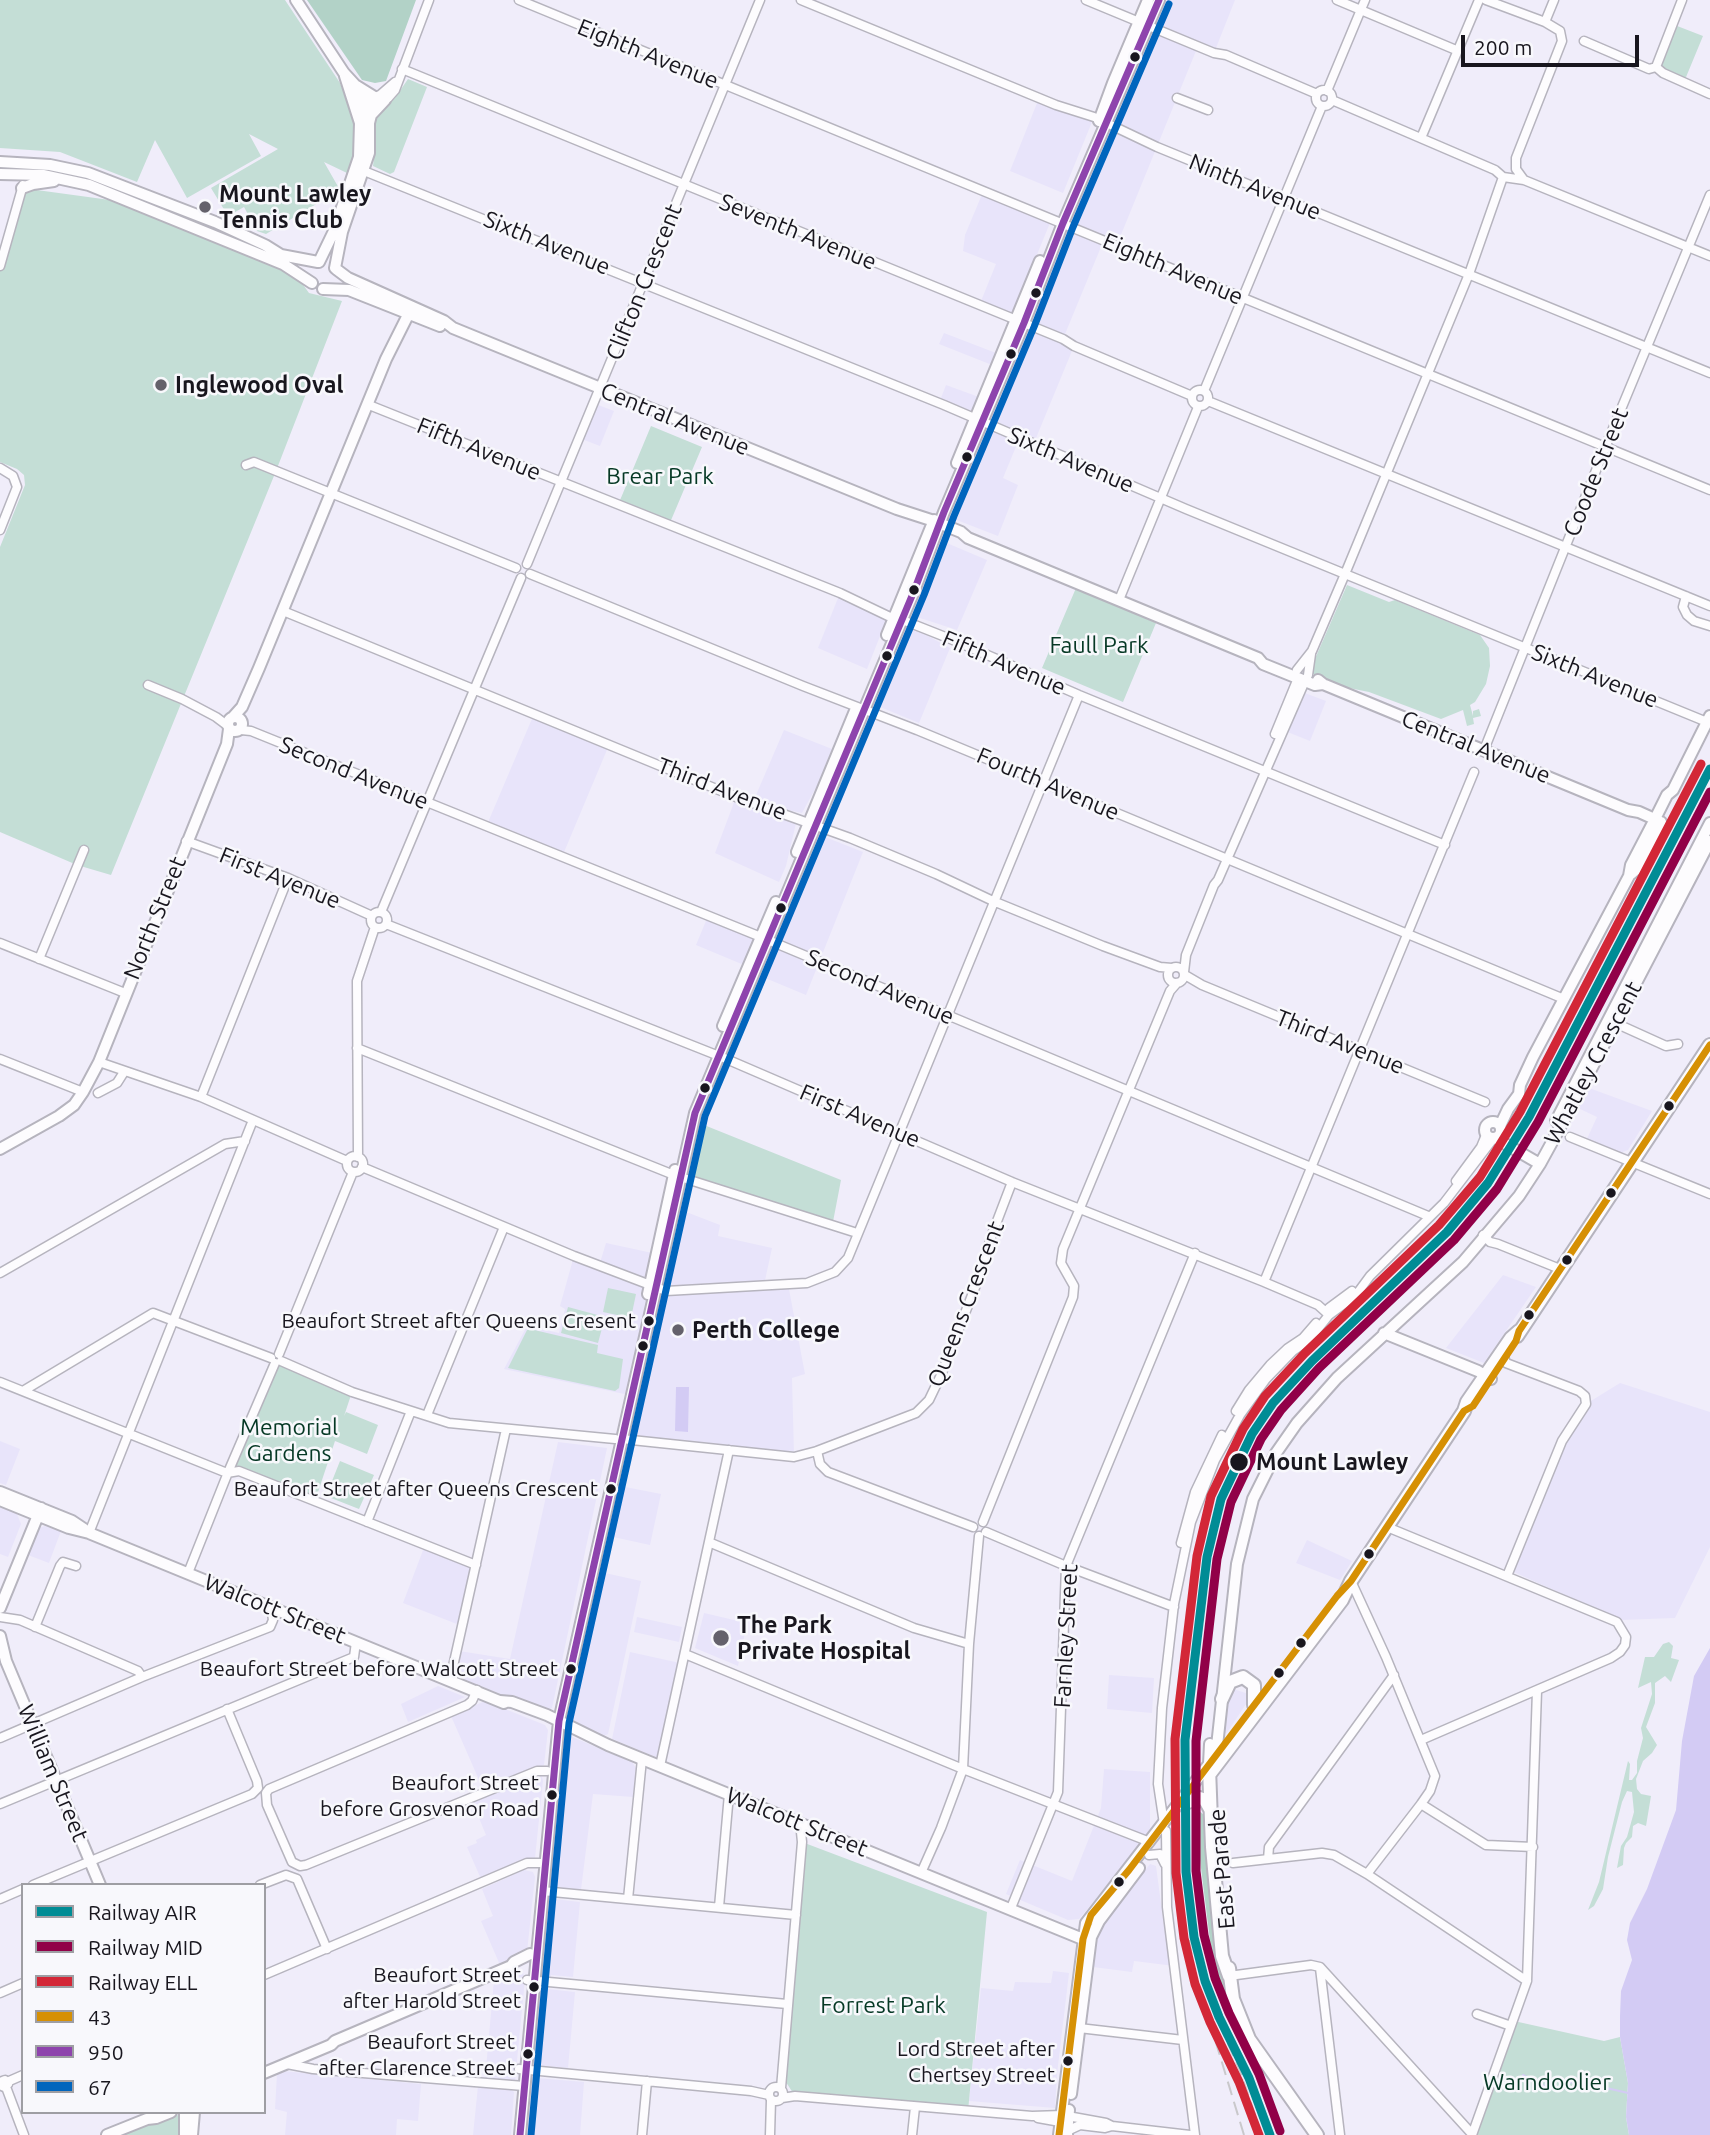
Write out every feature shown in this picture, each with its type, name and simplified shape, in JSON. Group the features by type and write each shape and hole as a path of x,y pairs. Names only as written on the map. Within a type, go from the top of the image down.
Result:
{"highway":[{"path":"1212,1765 1254,1705 1351,1581 1464,1411 1467,1402 1503,1355 1510,1338 1519,1331 1631,1162 1708,1053"},
{"path":"1212,1765 1342,1600 1351,1581"},
{"path":"1222,1699 1230,1682 1243,1677 1254,1685 1254,1705"},
{"name":"East Parade","path":"1212,1765 1211,1810 1222,1956 1236,2010 1249,2039 1317,2135"},
{"name":"East Parade","path":"1212,1765 1230,1956 1229,1976"},
{"path":"1183,1804 1200,1798 1205,1800 1211,1810"},
{"name":"East Parade","path":"1296,2107 1310,2135"}],"main road":[{"path":"296,0 344,73 369,123"},
{"path":"513,2135 521,2086 542,1891 547,1771 555,1723 618,1439 656,1291 688,1113 765,939 861,707 1143,23 1148,0"},
{"path":"1143,23 1159,0"},
{"path":"312,283 310,272 334,231 369,153 369,123 380,99 355,85 344,73"},
{"path":"23,168 89,185 181,222 292,268 323,289 335,282 342,232 360,169 360,107 355,85"},
{"path":"1,170 64,167 88,173 265,245 281,255 329,262 335,269"},
{"path":"1,170 19,192 33,184 64,179"},
{"path":"177,208 181,222"},
{"name":"Central Avenue","path":"335,269 407,309"},
{"name":"Central Avenue","path":"323,289 349,290 444,320 453,328 599,388 935,525 961,532 968,538 1258,658 1263,664 1302,676 1315,685 1323,684 1628,810 1639,812 1657,823"},
{"name":"North Street","path":"0,1149 75,1105 99,1062 186,841 237,725 242,707 407,309"},
{"path":"1535,1158 1498,1134 1508,1109 1519,1094 1520,1085 1629,876 1631,865 1657,823 1667,794 1673,790 1709,719"},
{"name":"Whatley Crescent","path":"1212,1765 1243,1532 1253,1499 1276,1453 1315,1402 1384,1333 1463,1262 1517,1189 1611,1022 1707,842 1710,823"},
{"path":"1384,1333 1488,1377"},
{"name":"Walcott Street","path":"0,1492 36,1511"},
{"name":"Walcott Street","path":"0,1500 72,1521 89,1533 500,1700 512,1702 576,1735 584,1734 921,1873 1011,1908 1026,1909 1087,1937"},
{"path":"0,1589 36,1511"},
{"path":"0,1608 36,1511"},
{"name":"Whatley Crescent","path":"1212,1765 1230,1591 1234,1586"},
{"name":"William Street","path":"0,1636 3,1658 99,1883"},
{"path":"531,1975 530,1954 555,1723"},
{"path":"1065,2126 1091,1915 1165,1827 1212,1765"},
{"path":"1065,2126 1079,2028 1087,1937 1149,1854 1165,1827"},
{"path":"266,2072 511,1966 530,1954"},
{"path":"511,1966 531,1975"},
{"path":"266,2065 329,2040 335,2041"},
{"path":"520,2135 521,2086"},
{"path":"185,2135 186,2114"},
{"path":"192,2135 194,2114"},
{"path":"107,2135 150,2115"}],"street":[{"path":"360,107 395,90 429,0"},
{"name":"Eighth Avenue","path":"519,0 1710,490"},
{"name":"Clifton Crescent","path":"527,564 760,0"},
{"name":"Ninth Avenue","path":"801,0 1710,373"},
{"path":"1086,0 1317,94"},
{"path":"1337,0 1456,50"},
{"path":"1327,91 1365,0"},
{"path":"1421,138 1478,2 1466,0"},
{"path":"1486,0 1560,30 1562,41 1516,158 1516,169 1524,180 1710,256"},
{"path":"1545,22 1554,0"},
{"path":"1656,67 1682,0"},
{"path":"1584,41 1650,69 1656,67"},
{"path":"1656,67 1663,73 1710,94"},
{"name":"Seventh Avenue","path":"401,73 1020,322 1192,396"},
{"path":"1322,90 1331,94 1332,100 1328,106 1322,106 1317,101 1317,94 1322,90"},
{"path":"1177,98 1208,110"},
{"path":"1332,100 1494,170 1503,180 1539,188"},
{"path":"1204,391 1322,106"},
{"path":"0,266 23,168"},
{"name":"Sixth Avenue","path":"360,169 643,282 1525,648 1709,719"},
{"path":"1503,180 1524,180"},
{"path":"983,1522 1073,1297 1074,1286 1061,1263 1061,1256 1130,1093 1214,880 1428,374 1469,274 1503,180"},
{"name":"Coode Street","path":"1484,750 1710,194"},
{"path":"1198,407 1192,396 1197,391 1204,391"},
{"path":"1198,407 1208,401 1204,391"},
{"path":"1208,401 1710,606"},
{"name":"Fifth Avenue","path":"369,405 840,593 1079,695 1444,845"},
{"path":"1119,600 1198,407"},
{"path":"246,465 254,462 516,568"},
{"path":"0,468 13,476 17,487 0,530"},
{"path":"527,564 531,568 530,574 527,578 521,578 516,568 527,564"},
{"name":"Fourth Avenue","path":"530,574 1226,857 1564,999"},
{"path":"375,927 371,922 372,916 381,912 521,578"},
{"path":"1686,596 1685,612 1698,622 1710,626"},
{"name":"Third Avenue","path":"283,611 736,797 813,823 936,874 993,901 1485,1102"},
{"name":"Second Avenue","path":"148,685 216,717 765,939 1426,1215"},
{"path":"362,1167 656,1291 811,1282 827,1277 843,1265 857,1233 1079,695"},
{"path":"1264,1282 1474,772"},
{"name":"First Avenue","path":"186,841 288,878 372,916"},
{"path":"39,959 83,850"},
{"path":"201,1097 288,878"},
{"path":"375,927 386,924 386,915 381,912"},
{"name":"First Avenue","path":"386,924 715,1055 1012,1182 1264,1282 1318,1305 1327,1313"},
{"path":"358,1157 357,981 375,927"},
{"path":"0,943 125,993"},
{"path":"1611,1022 1666,1046 1678,1044"},
{"path":"358,1048 677,1176 857,1233"},
{"path":"0,1059 83,1092"},
{"path":"99,1062 201,1097 347,1161"},
{"path":"98,1093 117,1083 124,1072"},
{"path":"89,1533 253,1121"},
{"path":"1065,2126 1106,2123 1112,2126 1192,2135 1167,1907 1165,1827 1158,1791 1162,1708 1174,1606 1185,1545 1198,1499 1225,1440 1266,1379 1293,1351 1309,1340 1327,1313 1356,1294 1370,1276 1418,1230 1426,1215 1444,1203 1498,1134"},
{"path":"1570,1137 1710,1194"},
{"path":"0,1273 225,1144 245,1141"},
{"path":"347,1161 352,1156 362,1161 362,1167 353,1172"},
{"path":"347,1161 347,1166 353,1172"},
{"path":"188,1573 353,1172"},
{"name":"Queens Crescent","path":"173,1321 276,1359 352,1392 449,1423 785,1457 817,1451 916,1413 929,1400 981,1272 990,1237 1012,1182"},
{"path":"427,1415 504,1227"},
{"path":"1486,1234 1498,1244 1560,1269"},
{"name":"Farnley Street","path":"1011,1908 1058,1792 1066,1566 1195,1254"},
{"path":"23,1391 153,1314 173,1321"},
{"path":"1503,1355 1510,1365 1579,1391 1585,1396 1586,1404 1562,1441 1507,1576"},
{"path":"0,1383 227,1473 239,1471 476,1565"},
{"path":"367,1522 411,1411"},
{"path":"450,1680 506,1429"},
{"path":"660,1766 711,1543 729,1450"},
{"path":"817,1451 820,1464 828,1472 973,1527"},
{"path":"973,1527 976,1523 983,1522"},
{"path":"921,1873 963,1769 969,1644 983,1534 987,1527 983,1522"},
{"path":"973,1527 974,1533 983,1534 1174,1606"},
{"path":"1387,1527 1617,1622 1626,1637 1620,1652 1537,1691 1421,1740"},
{"path":"711,1543 914,1628 969,1644"},
{"path":"35,1627 60,1566 63,1562 76,1566"},
{"path":"1351,1581 1394,1675 1435,1776 1430,1791 1421,1804 1367,1874"},
{"path":"0,1738 270,1627 273,1620 271,1607"},
{"path":"0,1617 20,1620 138,1671 142,1678"},
{"path":"0,1804 354,1657 356,1642"},
{"path":"685,1654 963,1769 1150,1842"},
{"path":"1268,1859 1269,1847 1394,1675"},
{"path":"38,1883 467,1705 477,1690"},
{"path":"1229,1976 1311,1965 1320,1968 1472,2134 1527,1980 1537,1691"},
{"path":"227,1709 290,1860 295,1865 306,1866 537,1771 547,1771"},
{"path":"628,1899 642,1759"},
{"path":"719,1908 729,1794"},
{"path":"1161,1802 1172,1807 1183,1804"},
{"path":"1421,1804 1486,1845 1533,1846"},
{"path":"769,2135 780,2073 796,1915 802,1842 800,1822"},
{"path":"802,1842 816,1829"},
{"path":"1233,1863 1327,1853 1347,1861 1527,1980"},
{"path":"1149,1854 1160,1854 1166,1870"},
{"path":"266,1974 523,1866 541,1866"},
{"path":"265,1883 282,1876 292,1876 300,1883 327,1949"},
{"path":"0,1899 21,1890"},
{"path":"542,1891 796,1915"},
{"path":"1320,1968 1340,2135"},
{"path":"531,1975 787,2004"},
{"path":"0,1993 21,1984"},
{"path":"1477,2014 1511,2026"},
{"path":"1079,2028 1183,2040"},
{"path":"307,2068 310,2054"},
{"path":"287,2064 307,2068 521,2086"},
{"path":"523,2069 1032,2116 1065,2126 1112,2126"},
{"path":"21,2076 2,2082 24,2135"},
{"path":"642,2135 647,2081"},
{"path":"912,2135 915,2107"}],"shaded area":[{"path":"1162,0 1235,0 1214,53 1198,46 1116,247 1103,242 1063,339 1074,346 1034,443 1020,437 1003,478 1018,485 998,536 954,519 951,512"},
{"path":"1039,98 1094,117 1063,193 1010,171"},
{"path":"983,192 1052,218 1011,318 979,306 996,264 963,251 965,235"},
{"path":"944,333 996,353 992,365 939,344"},
{"path":"946,385 979,397 972,418 939,403"},
{"path":"593,403 614,411 600,446 579,438"},
{"path":"942,541 987,560 957,630 917,617 914,609"},
{"path":"840,593 888,616 867,669 818,648"},
{"path":"904,628 928,636 950,648 919,723 873,704"},
{"path":"1302,692 1326,701 1310,741 1285,731"},
{"path":"534,714 609,745 562,857 486,827"},
{"path":"784,730 832,749 819,782 802,813 757,803 796,823 786,866 779,882 715,853 736,797 753,802"},
{"path":"820,835 863,852 806,995 758,975"},
{"path":"708,916 756,935 744,965 696,945"},
{"path":"1589,1088 1652,1111 1628,1150 1614,1155 1585,1143 1597,1117 1578,1108"},
{"name":"Perth College","path":"681,1210 720,1225 718,1236 772,1248 764,1285 788,1284 805,1374 792,1378 794,1455 625,1439 634,1396 504,1369 527,1326 559,1333 565,1309 560,1306 574,1256 599,1266 606,1243 671,1257"},
{"path":"1503,1275 1536,1287 1484,1363 1446,1348"},
{"path":"1620,1383 1710,1412 1710,1547 1675,1618 1620,1620 1505,1568 1562,1441 1586,1404"},
{"path":"676,1387 689,1387 688,1432 675,1431"},
{"path":"0,1441 20,1449 6,1485 0,1483"},
{"path":"558,1442 607,1448 552,1708 545,1712 463,1679 457,1674 456,1666 459,1651 510,1659"},
{"path":"615,1485 661,1494 650,1545 604,1535"},
{"path":"0,1507 17,1514 21,1524 8,1557 0,1554"},
{"path":"45,1526 61,1531 49,1563 28,1555 39,1528"},
{"path":"1307,1540 1352,1561 1340,1580 1296,1563"},
{"path":"425,1545 476,1565 462,1626 403,1603"},
{"path":"596,1571 641,1581 608,1734 604,1736 567,1720 564,1716"},
{"name":"The Park Private Hospital","path":"704,1613 747,1623 738,1666 695,1648"},
{"path":"637,1617 682,1627 679,1642 634,1632"},
{"path":"1710,1648 1710,2135 1629,2135 1626,2117 1628,2083 1620,2037 1621,1991 1632,1960 1627,1940 1630,1923 1647,1889 1676,1810 1682,1741 1694,1676"},
{"path":"630,1652 680,1663 659,1754 656,1757 612,1739"},
{"path":"1109,1675 1154,1678 1152,1713 1107,1709"},
{"path":"438,1686 465,1697 408,1722 401,1704"},
{"path":"1230,1688 1252,1695 1226,1734 1224,1732"},
{"path":"485,1701 545,1725 548,1730 544,1765 483,1789 451,1716"},
{"path":"565,1734 632,1762 636,1768 633,1797 593,1794 581,1890 548,1888 561,1735"},
{"path":"1104,1769 1150,1772 1150,1832 1139,1844 1136,1852 1079,1919 1068,1920 1006,1894 1020,1860 1072,1881 1101,1808"},
{"path":"536,1775 542,1777 543,1781 535,1858 481,1879 467,1847 486,1835 472,1801"},
{"path":"1150,1864 1156,1866 1164,1926 1174,1966 1134,1961 1132,1972 1093,1967 1098,1932"},
{"path":"524,1870 533,1872 535,1877 527,1952 500,1965 481,1921 493,1916 482,1889"},
{"path":"553,1895 554,1899 580,1902 573,1977 551,1975 550,1980 540,1977 546,1898"},
{"path":"515,1971 523,1973 525,1979 515,2081 485,2079 494,1980"},
{"path":"1053,1971 1069,1973 1055,2108 969,2101 981,1988 1013,1991 1015,1982 1051,1983"},
{"path":"547,1985 547,1989 575,1992 568,2068 536,2067 531,2064 537,1988"},
{"path":"283,2071 421,2084 418,2121 397,2119 396,2135 285,2135 287,2112 275,2109 277,2074"},
{"path":"531,2074 536,2074 536,2078 584,2082 580,2135 523,2135"},
{"path":"478,2086 510,2089 514,2092 511,2135 473,2135"}],"green space":[{"path":"0,0 285,0 340,83 355,121 354,155 347,173 324,162 340,190 266,234 257,231 244,207 228,216 211,188 278,149 249,134 261,156 187,198 155,140 137,182 60,152 0,148"},
{"path":"307,0 416,0 386,81 375,83 362,80"},
{"path":"1672,24 1703,36 1684,82 1656,67"},
{"path":"408,79 427,87 394,172 390,174 373,166 376,141 374,119 382,108 395,98"},
{"path":"22,188 110,200 145,212 296,275 309,293 342,301 276,471 111,875 77,865 0,832 0,547 25,485 24,475 0,462 0,270"},
{"name":"Brear Park","path":"651,426 702,447 669,525 618,505"},
{"path":"1347,585 1389,602 1395,600 1480,635 1489,648 1490,666 1486,684 1475,702 1470,705 1473,716 1473,711 1479,709 1481,716 1473,718 1474,724 1467,726 1463,710 1441,719 1313,674 1311,668"},
{"name":"Faull Park","path":"1076,588 1156,623 1123,702 1042,668"},
{"path":"699,1123 841,1180 832,1227 688,1178"},
{"path":"608,1288 636,1294 631,1318 603,1312"},
{"path":"568,1307 605,1317 598,1343 561,1333"},
{"path":"527,1330 598,1345 597,1353 623,1359 619,1388 615,1391 508,1368"},
{"name":"Memorial Gardens","path":"276,1360 352,1392 344,1416 346,1412 378,1425 367,1454 335,1441 315,1501 229,1470"},
{"path":"340,1461 374,1475 359,1509 326,1496"},
{"path":"1669,1642 1673,1646 1671,1658 1679,1660 1671,1682 1665,1676 1655,1683 1655,1703 1646,1727 1657,1745 1643,1761 1636,1779 1637,1789 1641,1794 1651,1796 1646,1826 1638,1823 1633,1826 1632,1837 1624,1848 1623,1865 1617,1868 1621,1846 1627,1837 1634,1812 1632,1792 1627,1791 1608,1857 1603,1889 1594,1906 1588,1910 1599,1882 1628,1761 1629,1780 1637,1773 1643,1738 1641,1728 1652,1694 1651,1682 1638,1688 1645,1657 1654,1657 1663,1644"},
{"path":"1196,1808 1205,1816 1225,1993 1231,2012 1229,2013 1213,1964"},
{"name":"Forrest Park","path":"802,1842 987,1912 968,2111 795,2096 780,2073"},
{"name":"Warndoolier","path":"1514,2021 1604,2041 1620,2037 1628,2083 1626,2117 1629,2135 1472,2135"},
{"path":"178,2115 182,2118 182,2135 121,2135"}],"waterway":[{"path":"1523,2075 1555,2089 1567,2082 1628,2093"}],"railway":[{"path":"1189,1940 1196,1977 1244,2135"},
{"path":"1219,2024 1240,2071 1262,2135"}],"rail line":[{"name":"ELL","path":"1259,2135 1239,2082 1195,1984 1184,1938 1176,1873 1175,1739 1197,1556 1211,1496 1243,1429 1265,1396 1305,1353 1439,1225 1480,1177 1520,1112 1701,764"},
{"name":"AIR","path":"1270,2135 1249,2078 1219,2017 1205,1981 1194,1937 1186,1872 1185,1740 1207,1557 1221,1499 1252,1434 1273,1403 1312,1361 1447,1232 1488,1183 1529,1117 1710,769"},
{"name":"MID","path":"1280,2131 1259,2074 1215,1978 1204,1935 1196,1871 1196,1741 1217,1559 1231,1502 1261,1439 1281,1410 1319,1368 1454,1240 1497,1189 1538,1122 1710,792"}],"transit line":[{"name":"950","path":"520,2135 559,1721 695,1113 914,591 1063,223 1159,0"},
{"name":"67","path":"531,2135 569,1723 705,1116 924,595 1073,227 1169,4"},
{"name":"43","path":"1059,2135 1083,1939 1091,1915 1129,1870 1351,1581 1464,1411 1473,1406 1516,1341 1519,1331 1710,1045"}],"place":[{"name":"Mount Lawley Tennis Club","path":"205,207"},
{"name":"Inglewood Oval","path":"161,385"},
{"name":"Beaufort Street after Queens Cresent","path":"649,1321"},
{"name":"Perth College","path":"678,1330"},
{"name":"Mount Lawley","path":"1239,1462"},
{"name":"Beaufort Street after Queens Crescent","path":"611,1489"},
{"name":"The Park Private Hospital","path":"721,1638"},
{"name":"Beaufort Street before Walcott Street","path":"571,1669"},
{"name":"Beaufort Street before Grosvenor Road","path":"552,1795"},
{"name":"Beaufort Street after Harold Street","path":"534,1987"},
{"name":"Beaufort Street after Clarence Street","path":"528,2054"},
{"name":"Lord Street after Chertsey Street","path":"1068,2061"}]}
